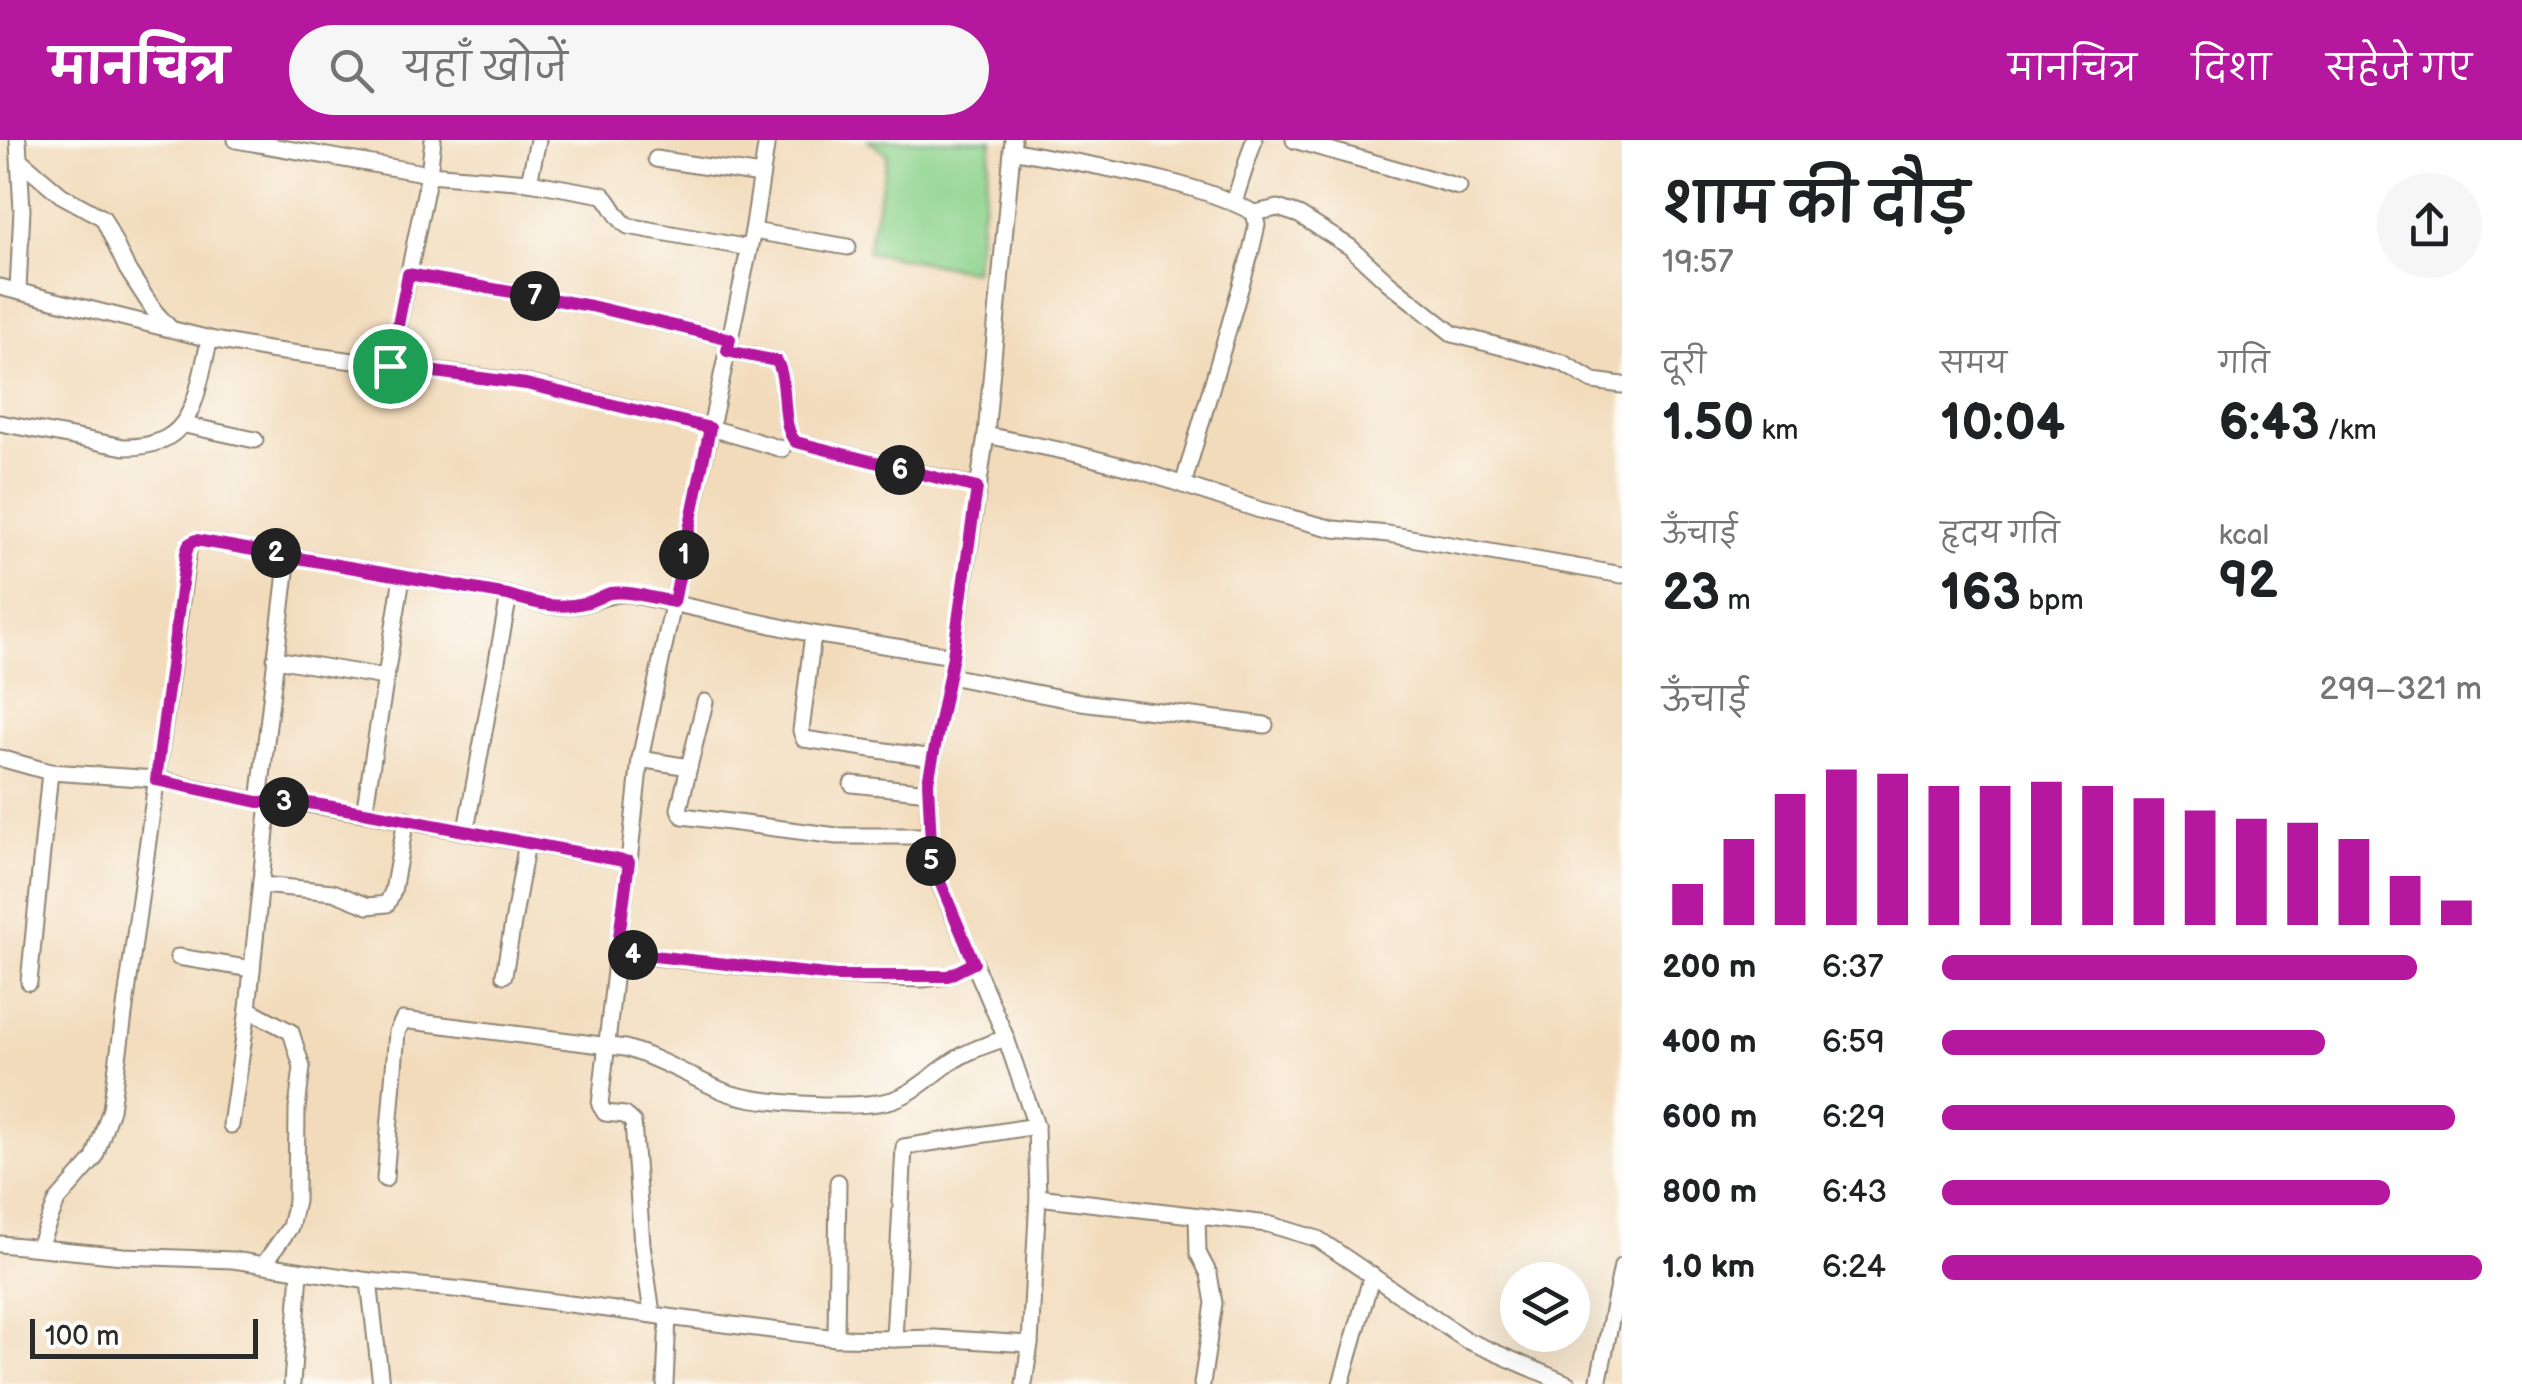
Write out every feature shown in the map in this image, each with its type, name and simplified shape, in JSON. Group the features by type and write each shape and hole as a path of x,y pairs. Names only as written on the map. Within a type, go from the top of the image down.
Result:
{"street":[{"path":"18,140 22,210 18,289"},
{"path":"236,140 428,174 529,182 602,195 612,204 616,218 628,226 749,248"},
{"path":"390,366 433,140"},
{"path":"529,182 538,140"},
{"path":"665,1384 660,1315 642,1244 633,1122 625,1115 605,1113 600,1105 640,758 753,231 767,140"},
{"path":"1234,202 1254,140"},
{"path":"1294,140 1459,187"},
{"path":"1024,1384 1038,1197 1036,1126 1006,1038 932,863 929,792 986,435 1012,145 1180,186 1234,202 1254,214 1257,224 1251,252 1184,485"},
{"path":"656,159 761,174"},
{"path":"20,160 61,196 104,218 127,269 172,330"},
{"path":"1254,214 1278,208 1299,214 1350,247 1389,284 1454,334 1563,363 1593,381 1622,385"},
{"path":"753,231 848,247"},
{"path":"408,274 591,306 777,361 783,373 788,433 796,442 977,488"},
{"path":"0,287 210,339 526,384 782,449"},
{"path":"0,423 124,447 143,447 185,425 210,339"},
{"path":"185,425 256,440"},
{"path":"986,435 1073,453 1334,529 1388,534 1622,575"},
{"path":"39,1246 56,1201 94,1159 111,1109 189,544 196,540 288,555 508,595 544,606 592,602 608,593 630,594 814,634 953,656"},
{"path":"231,1125 252,970 275,659 288,555"},
{"path":"364,812 402,577"},
{"path":"466,830 508,595"},
{"path":"814,634 801,731 804,739 934,758"},
{"path":"275,659 384,677"},
{"path":"949,676 1081,702 1265,724"},
{"path":"705,702 679,809 683,816 837,836 930,836"},
{"path":"0,758 50,772 156,780 264,802 302,802 364,812 629,862"},
{"path":"640,758 689,768"},
{"path":"29,982 50,772"},
{"path":"852,784 929,792"},
{"path":"260,885 333,892 368,906 387,904 406,820"},
{"path":"504,975 527,842"},
{"path":"617,952 836,976 935,978 974,963"},
{"path":"178,958 252,970"},
{"path":"248,1009 291,1032 302,1067 297,1108 296,1201 290,1227 264,1264"},
{"path":"385,1179 397,1032 404,1020 649,1055 742,1097 869,1104 907,1094 960,1056 1006,1038"},
{"path":"894,1339 904,1147 1036,1126"},
{"path":"836,1338 838,1182"},
{"path":"1038,1197 1295,1230 1318,1239 1466,1340 1568,1384"},
{"path":"1197,1216 1198,1253 1210,1274 1214,1303 1202,1384"},
{"path":"0,1244 264,1264 369,1281 836,1338 936,1338 1030,1344"},
{"path":"1598,1384 1622,1266"},
{"path":"292,1384 300,1271"},
{"path":"1341,1384 1372,1275"},
{"path":"369,1281 382,1384"}],"green space":[{"path":"868,140 992,140 974,271 867,252 888,155"}],"route":[{"path":"408,274 591,306 730,339 727,351 777,361 783,373 788,433 796,442 977,488 953,656 928,782 932,863 974,963 948,976 836,976 617,952 629,862 364,812 302,802 258,802 156,780 186,553 189,544 196,540 508,595 544,606 592,602 608,593 674,602 710,428 526,384 390,366 408,274"}]}
